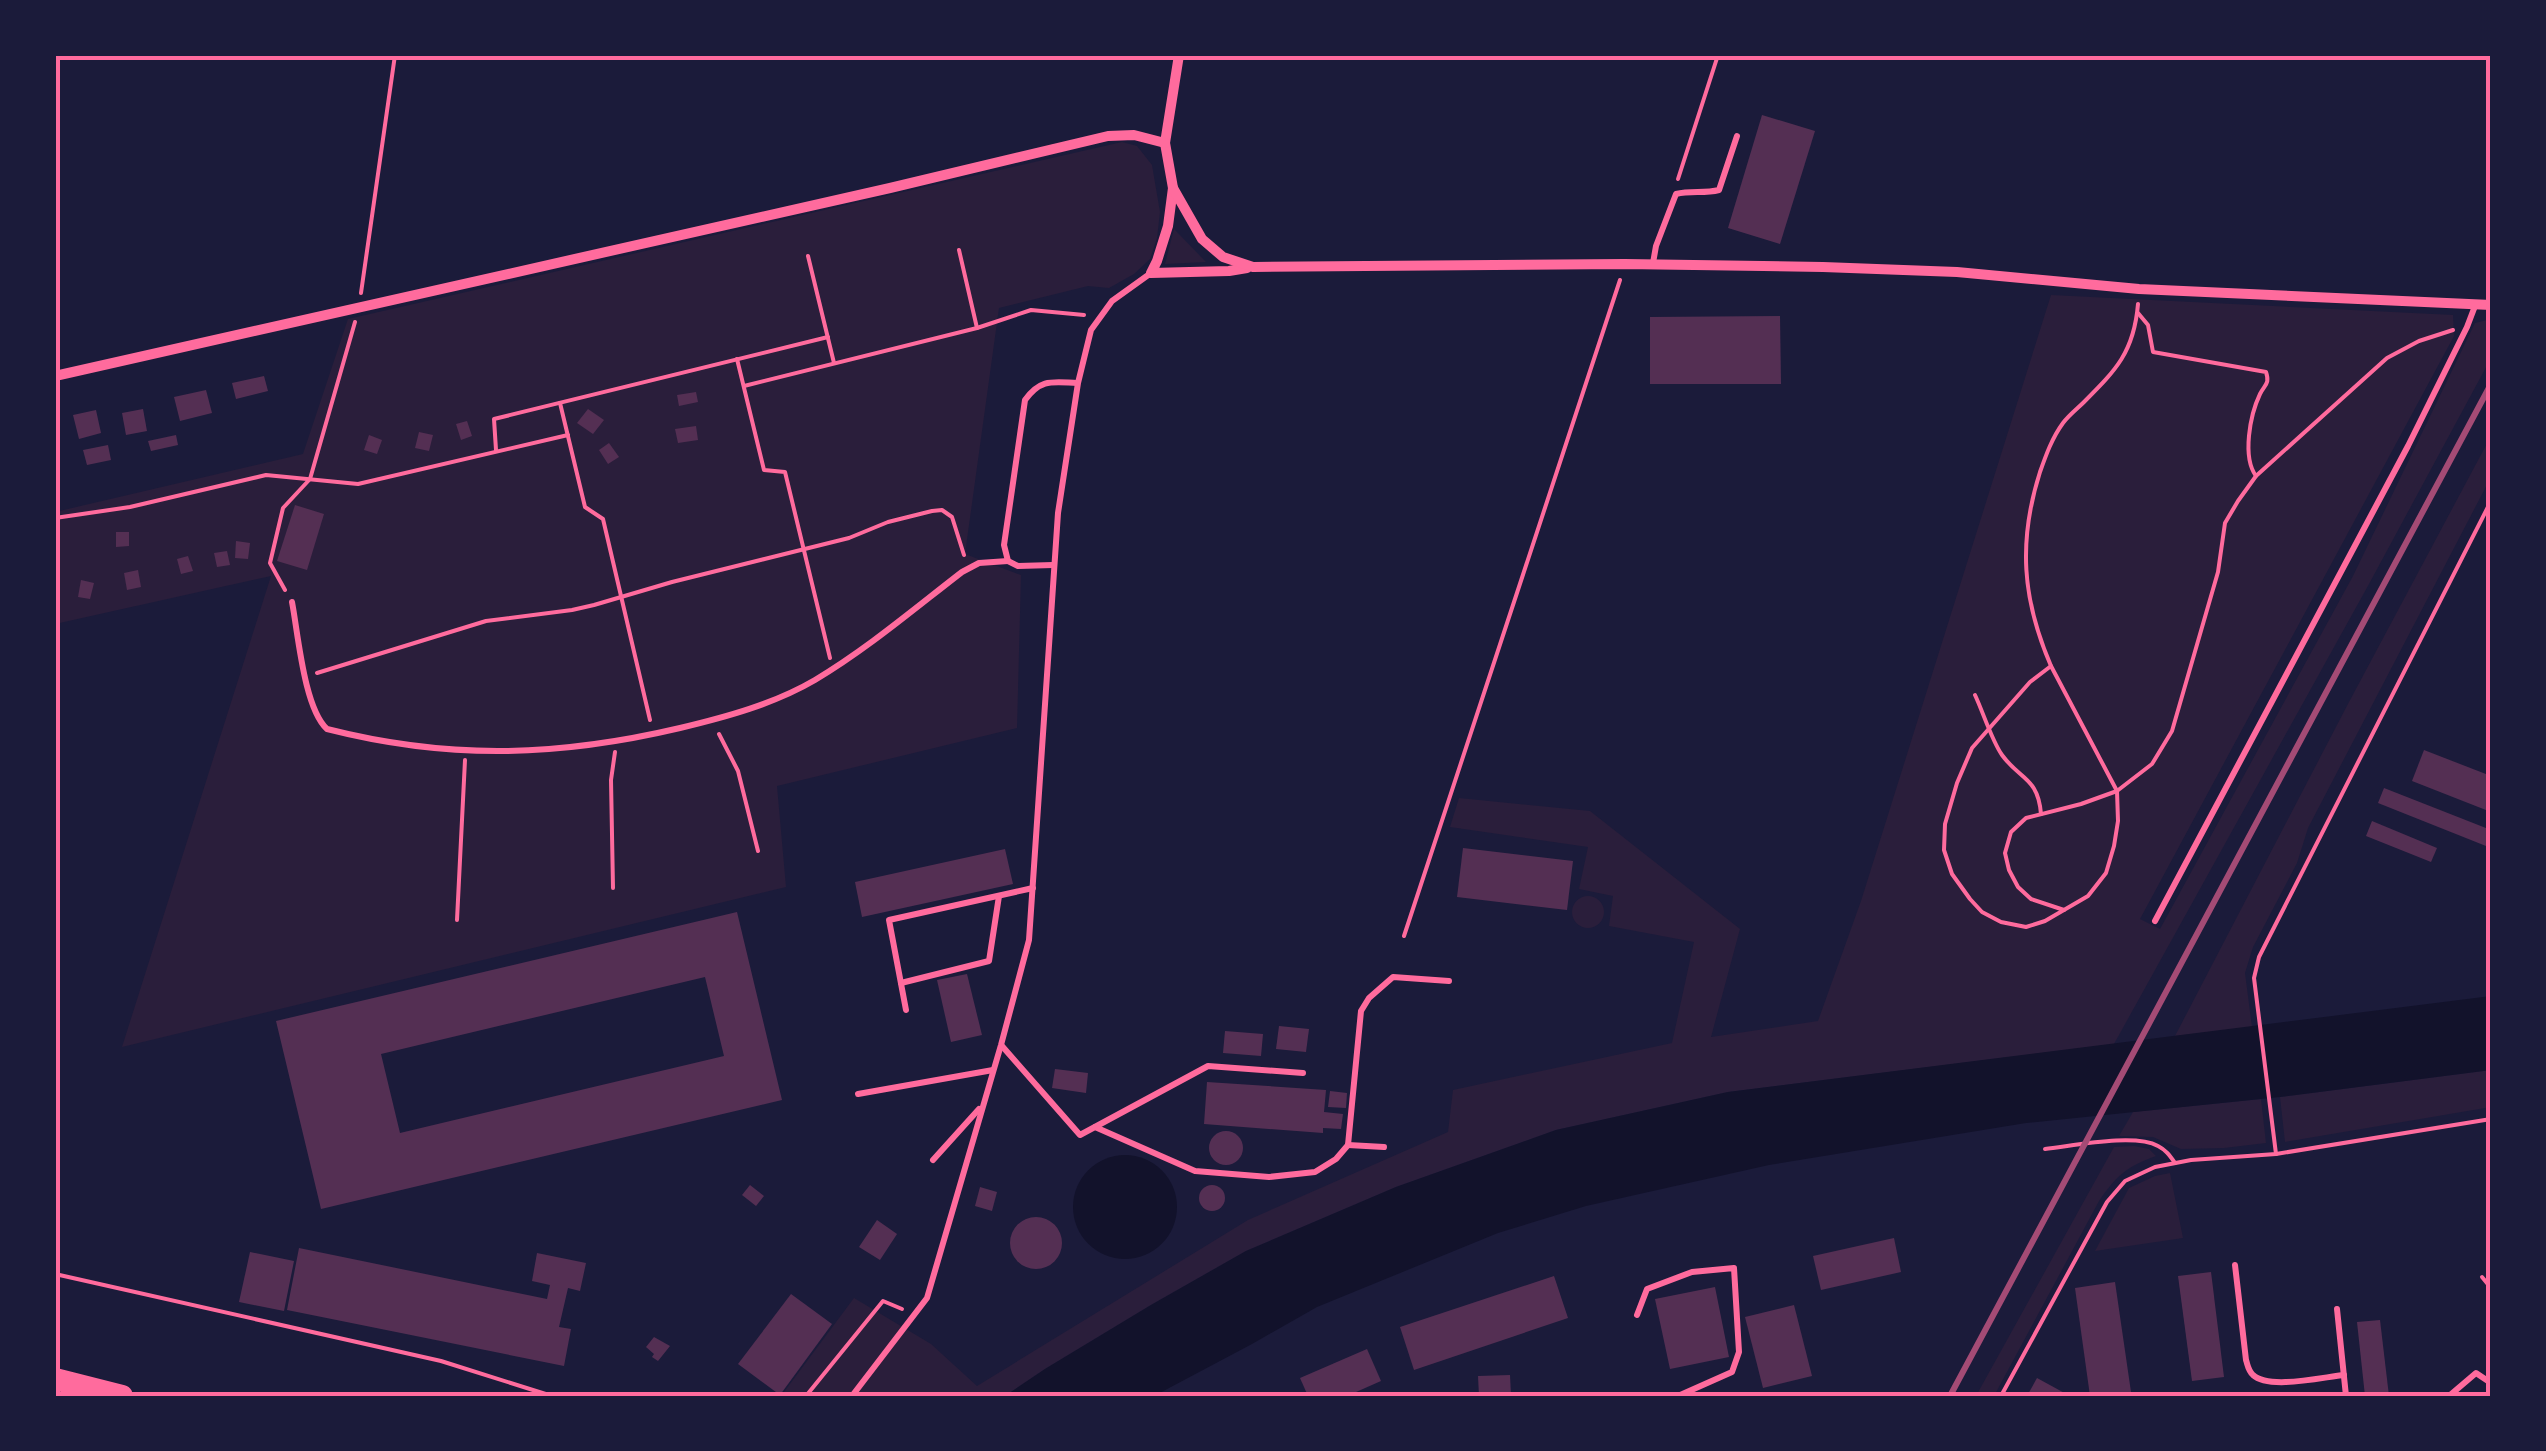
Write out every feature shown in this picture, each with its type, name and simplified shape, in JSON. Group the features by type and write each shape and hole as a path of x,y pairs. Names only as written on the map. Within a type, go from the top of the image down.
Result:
{"highway":[{"path":"55,1378 122,1396"}],"street":[{"path":"1179,55 1164,143 1172,188 1168,226 1151,273 1253,267 1823,267 1957,272 2140,289 2491,305"},
{"path":"55,376 1108,136 1134,135 1164,143"},
{"path":"1172,188 1202,239 1223,257 1253,267"}],"lane":[{"path":"1653,264 1676,194 1719,190 1737,136"},
{"path":"852,1396 927,1298 1001,1046 1029,940 1053,566 1078,383 1088,340 1101,316 1112,300 1151,273"},
{"path":"2156,921 2408,446 2475,304"},
{"path":"1008,561 1004,545 1025,400 1045,382 1078,383"},
{"path":"292,602 315,712 327,728 466,752 528,752 617,742 780,698 815,680 979,563 1008,561 1018,566 1053,566"},
{"path":"906,1010 889,920 1033,888"},
{"path":"901,983 989,962 999,896"},
{"path":"1095,1127 1195,1171 1269,1177 1315,1172 1336,1159 1348,1144 1362,1012 1369,998 1393,977 1449,981"},
{"path":"1001,1046 1080,1135 1208,1066 1303,1073"},
{"path":"858,1094 993,1070"},
{"path":"933,1160 982,1106"},
{"path":"1348,1144 1384,1147"},
{"path":"2235,1266 2246,1360 2254,1376 2272,1382 2344,1375"},
{"path":"1637,1315 1647,1288 1692,1272 1734,1268 1739,1352 1732,1372 1678,1396"},
{"path":"2338,1309 2346,1396"},
{"path":"2450,1396 2476,1373 2491,1383"}],"path":[{"path":"292,602 270,563 283,508 310,480 359,308 395,55"},
{"path":"1676,194 1676,183 1718,55"},
{"path":"958,250 977,328"},
{"path":"808,256 834,363"},
{"path":"1404,936 1625,264"},
{"path":"2051,666 2030,682 1972,748 1956,783 1945,824 1944,850 1952,874 1970,899 1982,912 2001,922 2026,927 2045,921 2088,896 2106,873 2114,846 2117,791 2051,666 2030,606 2024,544 2030,503 2048,449 2063,423 2116,370 2128,350 2140,289"},
{"path":"744,386 977,328 1031,310 1101,316"},
{"path":"2138,313 2148,325 2153,352 2266,372 2268,382 2259,396 2247,447 2249,467 2256,476"},
{"path":"2064,910 2031,899 2018,887 2008,870 2006,853 2011,832 2026,818 2117,791 2152,764 2172,731 2218,572 2226,523 2256,476 2387,358 2418,341 2467,327"},
{"path":"496,450 494,419 828,337"},
{"path":"738,359 764,470 785,472 833,667"},
{"path":"560,403 584,507 602,519 653,734"},
{"path":"55,518 130,507 266,475 358,484 568,435"},
{"path":"2276,1154 2254,978 2259,957 2491,501"},
{"path":"306,676 486,621 572,610 942,510 954,521 968,570"},
{"path":"1975,695 2004,758 2030,781 2040,798 2041,814"},
{"path":"709,720 726,743 738,771 758,852"},
{"path":"614,888 612,780 617,742"},
{"path":"457,920 466,752"},
{"path":"2001,1396 2107,1202 2125,1182 2156,1167 2175,1163 2276,1154 2491,1119"},
{"path":"2044,1149 2134,1140 2154,1144 2175,1163"},
{"path":"55,1274 440,1361 552,1396"},
{"path":"2482,1277 2491,1288"},
{"path":"806,1396 882,1300 915,1315"}],"shaded area":[{"path":"1122,142 1137,146 1152,165 1160,212 1150,259 1134,274 1109,288 1088,286 999,308 965,554 1021,575 1017,728 777,786 786,887 122,1047 271,576 55,624 55,512 303,454 348,319"},
{"path":"1174,229 1206,262 1165,264"},
{"path":"2051,295 2453,315 2454,336 2140,919 2160,929 2353,576 2475,323 2491,319 2491,358 2114,1044 1728,1092 1556,1130 1396,1187 1246,1251 1005,1396 781,1396 854,1298 931,1344 977,1386 1248,1220 1448,1132 1453,1090 1672,1043 1694,942 1609,926 1613,896 1579,889 1588,847 1450,827 1459,798 1590,811 1740,929 1711,1037 1818,1021 1861,901"},
{"path":"2491,436 2491,477 2308,828 2297,863 2253,947 2245,973 2252,1027 2175,1036 2349,702"},
{"path":"1588,896 1599,901 1604,912 1599,923 1588,928 1577,923 1572,912 1577,901"},
{"path":"2491,996 2491,1070 2026,1123 1769,1165 1586,1206 1498,1233 1317,1307 1154,1396 1005,1396 1246,1251 1396,1187 1556,1130 1728,1092"},
{"path":"2491,1070 2491,1107 2285,1142 2280,1097"},
{"path":"2261,1099 2266,1143 2181,1149 2153,1137 2119,1136 2133,1112"},
{"path":"2114,1147 2149,1149 2156,1156 2130,1168 2105,1192 1994,1396 1976,1396"},
{"path":"1125,1155 1145,1159 1168,1178 1177,1207 1173,1227 1154,1250 1125,1259 1105,1255 1082,1236 1073,1207 1077,1187 1096,1164"},
{"path":"2170,1173 2183,1238 2095,1251 2129,1188"}],"building":[{"path":"1762,115 1815,131 1780,244 1728,228"},
{"path":"1780,316 1781,384 1650,384 1650,317"},
{"path":"264,376 268,391 236,399 232,383"},
{"path":"206,390 212,413 180,421 174,397"},
{"path":"696,392 698,402 679,406 677,395"},
{"path":"143,409 147,431 126,435 122,413"},
{"path":"588,409 604,420 593,434 577,423"},
{"path":"96,410 101,433 79,439 73,415"},
{"path":"467,421 472,436 461,440 456,424"},
{"path":"696,426 698,440 678,443 675,429"},
{"path":"419,432 433,435 429,451 415,448"},
{"path":"176,435 178,445 151,451 148,441"},
{"path":"369,435 382,440 377,454 364,450"},
{"path":"609,443 619,457 608,464 599,450"},
{"path":"108,445 111,460 87,465 83,450"},
{"path":"295,505 324,514 307,570 277,561"},
{"path":"116,532 129,532 129,546 116,547"},
{"path":"236,541 250,543 248,559 235,558"},
{"path":"227,551 230,565 217,567 214,553"},
{"path":"188,556 193,571 181,574 177,559"},
{"path":"138,570 141,587 127,590 124,573"},
{"path":"81,580 94,583 90,599 78,597"},
{"path":"2424,750 2491,776 2491,812 2412,781"},
{"path":"2384,788 2491,830 2491,848 2378,803"},
{"path":"2372,821 2437,848 2431,862 2366,836"},
{"path":"1463,848 1573,861 1567,910 1457,897"},
{"path":"1005,849 1013,884 862,917 855,882"},
{"path":"737,912 782,1100 321,1209 276,1021","holes":["705,977 724,1056 400,1133 381,1054"]},
{"path":"967,974 982,1035 951,1042 937,980"},
{"path":"1279,1026 1309,1029 1306,1052 1276,1049"},
{"path":"1225,1031 1263,1034 1261,1056 1223,1053"},
{"path":"1055,1069 1088,1073 1086,1093 1052,1088"},
{"path":"1207,1082 1326,1090 1324,1112 1343,1114 1341,1129 1323,1128 1323,1133 1204,1124"},
{"path":"1330,1091 1347,1093 1346,1108 1328,1107"},
{"path":"1226,1131 1238,1136 1243,1148 1238,1160 1226,1165 1214,1160 1209,1148 1214,1136"},
{"path":"750,1185 764,1196 756,1206 742,1195"},
{"path":"1212,1185 1221,1189 1225,1198 1221,1207 1212,1211 1203,1207 1199,1198 1203,1189"},
{"path":"980,1187 997,1192 992,1211 975,1206"},
{"path":"1036,1217 1054,1225 1062,1243 1054,1261 1036,1269 1018,1261 1010,1243 1018,1225"},
{"path":"877,1220 897,1234 880,1260 859,1247"},
{"path":"1894,1238 1901,1272 1821,1290 1813,1256"},
{"path":"299,1248 547,1299 550,1285 532,1281 537,1253 586,1263 580,1291 568,1288 559,1327 571,1329 564,1366 287,1310"},
{"path":"250,1252 294,1261 284,1311 239,1302"},
{"path":"2211,1272 2224,1377 2192,1381 2178,1276"},
{"path":"1554,1276 1568,1318 1414,1370 1400,1327"},
{"path":"2115,1282 2131,1392 2090,1396 2075,1288"},
{"path":"1715,1287 1729,1357 1670,1369 1655,1299"},
{"path":"791,1294 832,1324 780,1395 738,1364"},
{"path":"1794,1305 1812,1376 1763,1388 1745,1317"},
{"path":"2380,1320 2389,1396 2365,1396 2357,1322"},
{"path":"654,1337 670,1346 658,1361 646,1347"},
{"path":"1367,1349 1381,1381 1347,1396 1308,1396 1300,1378"},
{"path":"1510,1375 1511,1396 1479,1396 1478,1376"},
{"path":"2037,1378 2070,1396 2027,1396"}],"railway":[{"path":"1950,1396 2491,384"}]}
